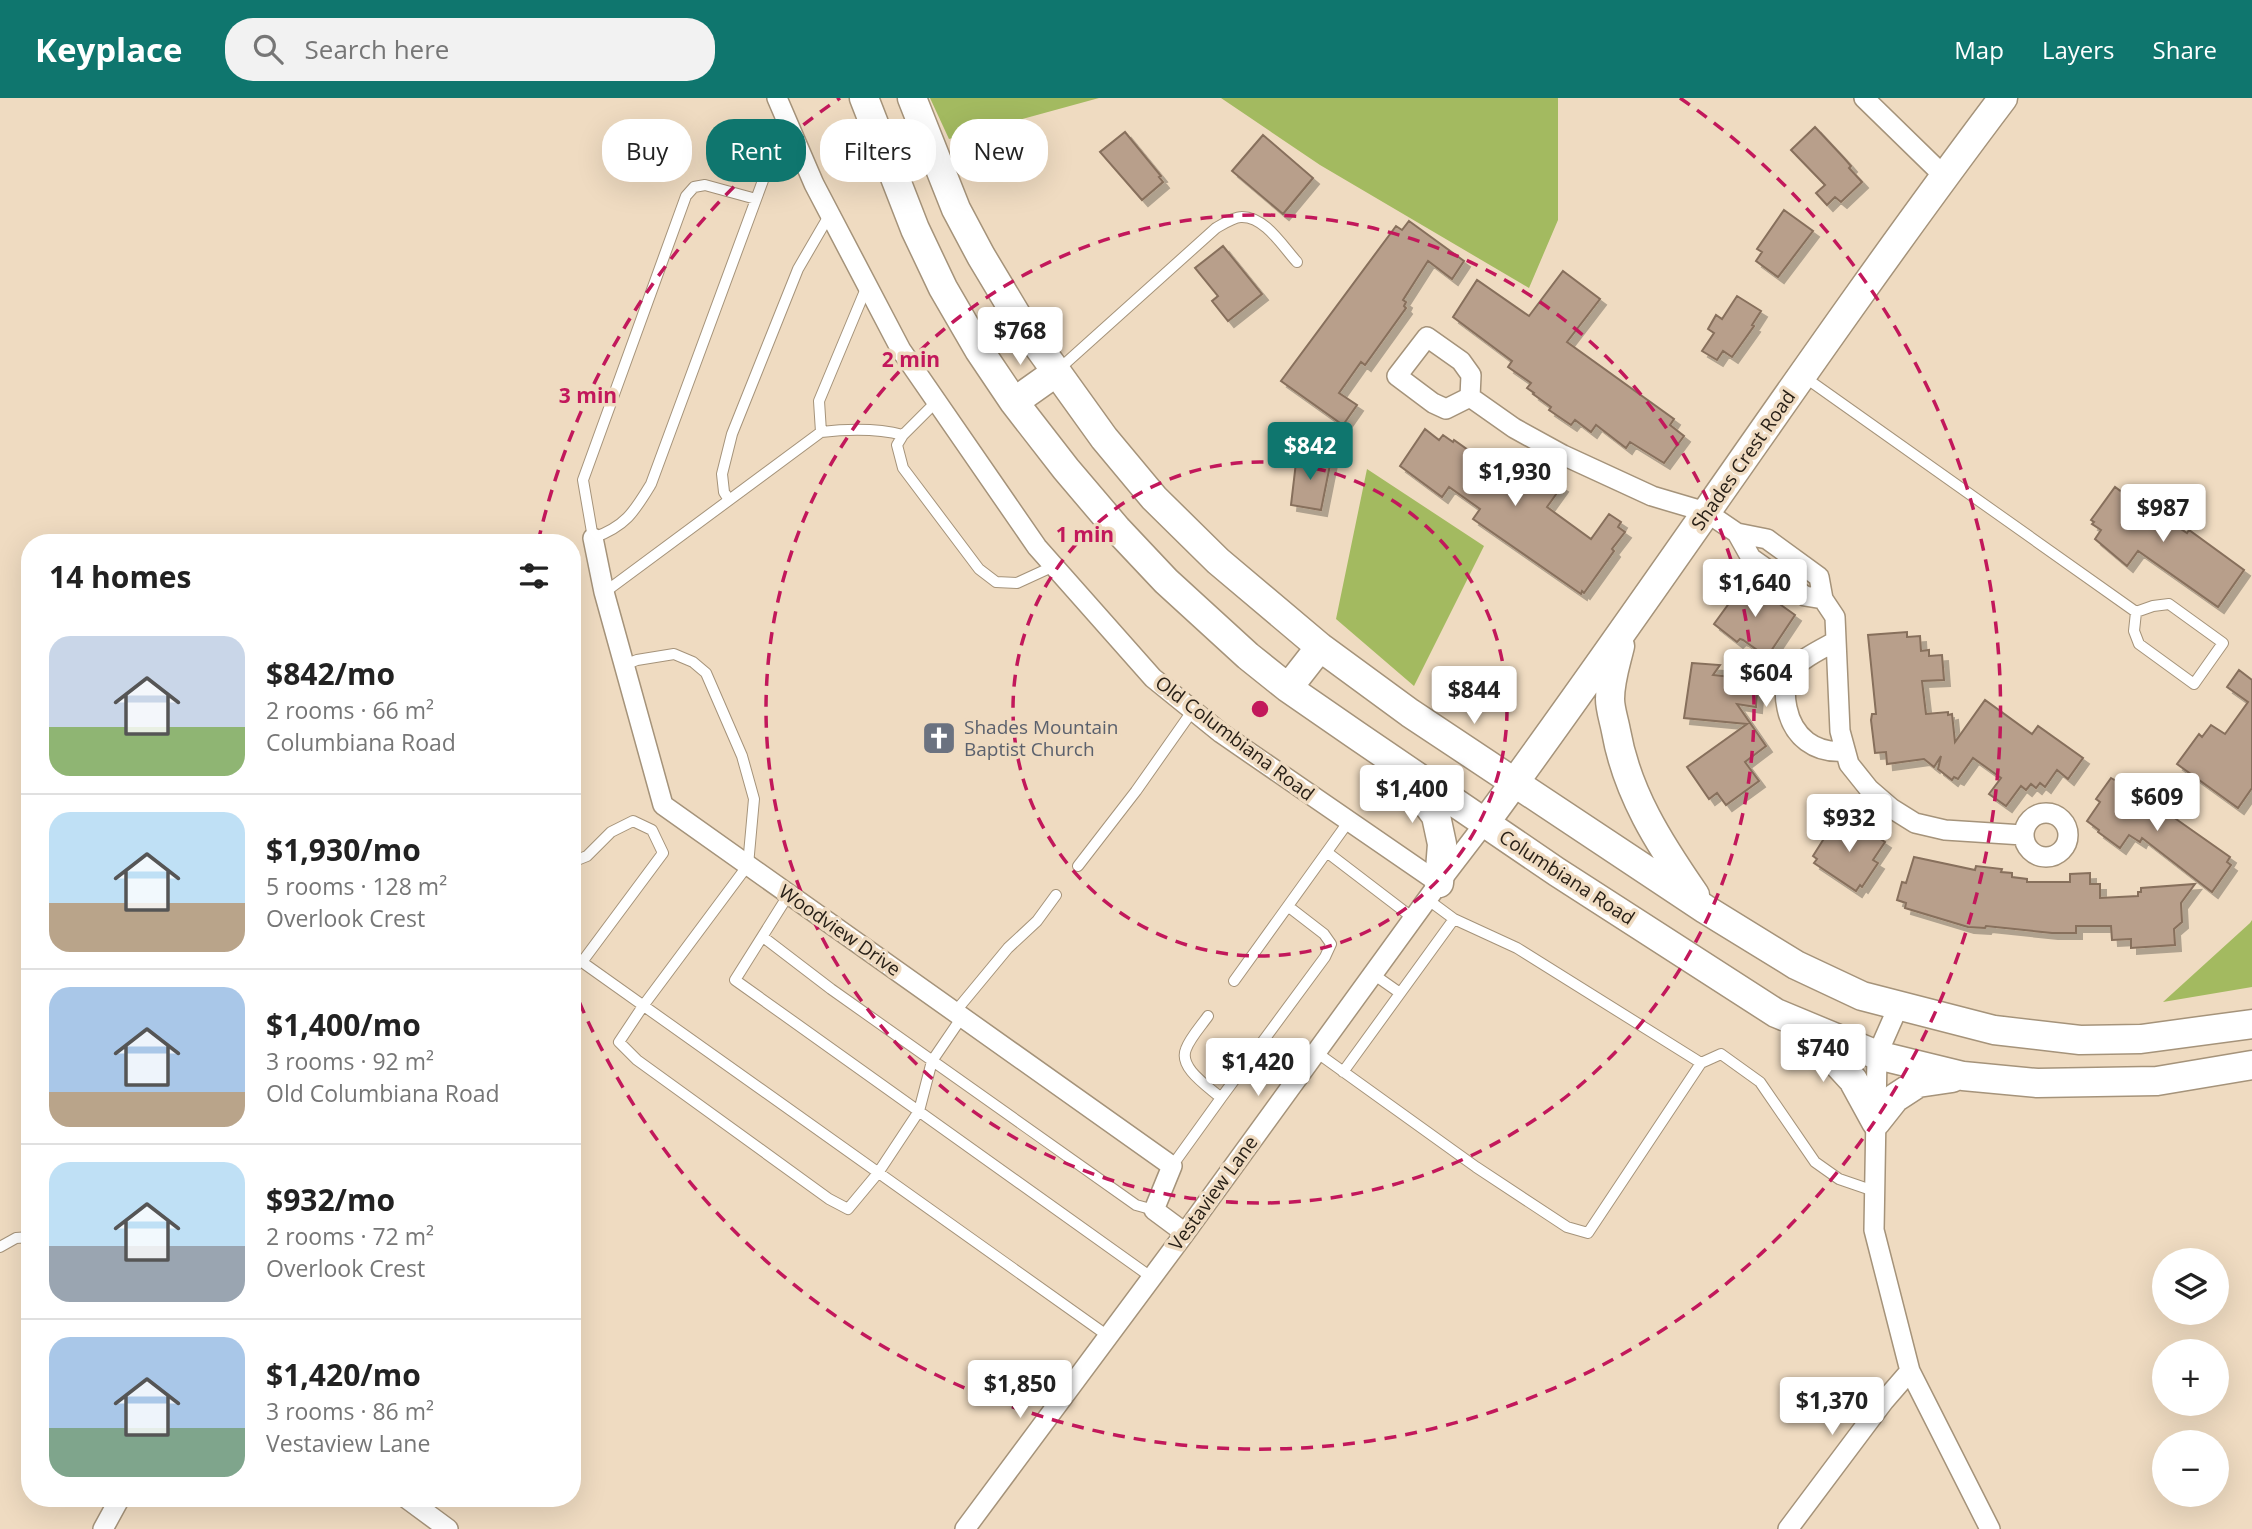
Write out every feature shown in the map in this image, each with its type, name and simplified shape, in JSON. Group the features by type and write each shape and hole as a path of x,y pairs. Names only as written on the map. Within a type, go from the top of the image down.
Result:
{"main road":[{"path":"912,98 956,209 981,256 1055,373 1104,438 1153,498 1219,561 1320,648 1410,713 1704,909 1796,965 1863,996 1994,1030 2080,1040 2141,1039 2252,1024"},
{"name":"Shades Crest Road","path":"1485,823 1623,634 1944,176 2003,98"},
{"name":"Columbiana Road","path":"870,100 911,217 943,288 979,350 1014,402 1083,489 1117,530 1217,629 1288,688 1399,766 1776,1013 1877,1055 1963,1076 2037,1083 2157,1081 2252,1065"},
{"path":"1014,402 1055,373"},
{"path":"1623,634 1612,678 1610,701 1626,773 1647,822 1704,909"},
{"path":"1288,688 1320,648"},
{"path":"1399,766 1436,816 1442,844 1433,891"},
{"path":"1800,1023 1853,1080 1876,1122 1895,1098 1918,1083 1963,1076"}],"street":[{"name":"Old Columbiana Road","path":"778,98 787,119"},
{"path":"1864,98 1944,176"},
{"name":"Old Columbiana Road","path":"806,165 901,350 1037,547 1153,678 1221,733 1349,821 1433,891"},
{"path":"1470,397 1514,428 1563,455 1652,496 1706,512 1737,533 1767,539 1819,577 1824,599 1835,617 1840,731 1849,764 1869,789 1891,808 1915,823 1945,830 2023,835"},
{"name":"Woodview Drive","path":"593,538 604,592 663,805 1172,1166"},
{"path":"1836,641 1802,661 1788,675 1785,698 1789,719 1800,737 1815,746 1834,752 1846,751"},
{"name":"Vestaview Lane","path":"965,1529 1485,823"},
{"path":"1899,1005 1877,1055 1874,1230 1910,1371 1990,1529"},
{"path":"1172,1166 1145,1208 1185,1233"},
{"path":"1788,1529 1884,1401 1910,1371"},
{"path":"103,1529 115,1507"},
{"path":"418,1507 449,1529"}],"lane":[{"path":"756,199 705,185 694,187 686,196 583,480 593,538 623,524 651,484 762,182"},
{"path":"729,500 724,492 722,474 732,434 798,269 830,214"},
{"path":"1055,373 1216,228 1240,216 1255,220 1265,227 1297,262"},
{"path":"821,432 820,401 867,285"},
{"path":"1803,376 2136,612"},
{"path":"937,401 903,435 897,445 903,468 979,569 996,582 1017,583 1054,566"},
{"path":"604,592 821,432 848,429 903,435"},
{"path":"2169,604 2223,643 2194,684 2138,644 2134,631 2136,612 2169,604"},
{"path":"624,664 674,654 693,662 706,673 742,755 754,799 748,865 619,1042 637,1060 829,1199 849,1209 878,1173 919,1111 932,1060 958,1014 1008,947 1037,920 1056,895"},
{"path":"1078,866 1136,791 1193,710"},
{"path":"581,858 587,856 611,832 633,821 652,830 663,853 582,962 1108,1336"},
{"path":"1234,981 1349,821"},
{"path":"1328,853 1413,918"},
{"path":"1433,891 1454,919 1517,948 1701,1063"},
{"path":"789,894 735,979 1151,1277"},
{"path":"1172,1166 1325,957 1331,944 1324,934 1289,907"},
{"path":"1343,1072 1454,919"},
{"path":"763,937 831,989 1145,1208"},
{"path":"1373,974 1400,993"},
{"path":"1208,1016 1185,1051 1185,1060 1192,1071 1221,1098"},
{"path":"1315,1052 1476,1167 1567,1227 1588,1233 1701,1063 1721,1054 1760,1082 1815,1162 1839,1179 1874,1191"},
{"path":"0,1247 21,1238"}],"green space":[{"path":"930,98 1099,98 1022,119 950,119 949,139"},
{"path":"1221,98 1558,98 1558,220 1529,288 1320,165"},
{"path":"1367,469 1484,546 1414,686 1336,619"},
{"path":"2252,920 2252,987 2163,1002 2250,923"}],"building":[{"path":"1815,127 1862,182 1841,202 1835,197 1827,205 1816,193 1825,185 1791,150"},
{"path":"1125,132 1163,182 1142,200 1100,152"},
{"path":"1263,135 1313,178 1283,214 1232,171"},
{"path":"1784,210 1813,231 1778,277 1756,261 1762,252 1757,249"},
{"path":"1409,221 1464,261 1452,279 1428,261 1403,300 1406,302 1406,308 1365,365 1361,362 1339,393 1357,405 1343,425 1281,381 1396,226 1402,230"},
{"path":"1223,246 1262,294 1228,321 1212,301 1218,296 1195,268"},
{"path":"1563,271 1600,299 1567,342 1674,419 1670,425 1684,436 1664,463 1630,442 1626,448 1596,425 1591,432 1575,420 1571,425 1549,410 1551,407 1527,388 1531,383 1508,367 1512,361 1453,317 1477,280 1529,316"},
{"path":"1737,296 1761,311 1732,357 1723,351 1717,360 1702,351 1714,333 1708,329 1716,315 1722,319"},
{"path":"1425,429 1439,440 1443,435 1453,442 1454,440 1481,459 1487,451 1494,456 1498,451 1534,478 1538,472 1562,486 1547,507 1591,539 1609,514 1621,522 1618,527 1625,532 1584,593 1582,591 1581,594 1473,519 1480,509 1449,487 1442,497 1400,466"},
{"path":"1297,454 1331,460 1321,510 1291,505"},
{"path":"2133,486 2160,506 2156,512 2187,533 2189,530 2244,570 2218,607 2138,551 2127,566 2095,539 2101,530 2092,524 2094,522 2091,520 2115,487 2126,495"},
{"path":"1746,580 1795,615 1767,657 1743,640 1737,642 1714,624"},
{"path":"1907,632 1907,637 1920,636 1921,651 1929,650 1929,656 1942,655 1944,680 1922,681 1926,714 1952,714 1955,742 1985,700 2032,734 2038,726 2083,758 2068,779 2057,770 2045,787 2040,783 2036,788 2031,784 2026,790 2021,786 2006,806 1989,794 2001,778 1973,758 1958,779 1954,777 1952,780 1938,769 1941,756 1934,767 1924,759 1887,764 1886,752 1875,753 1871,720 1872,714 1876,714 1868,635"},
{"path":"1692,663 1720,665 1713,675 1758,680 1756,707 1737,704 1766,746 1745,762 1759,781 1726,805 1717,793 1709,799 1687,767 1747,724 1684,718"},
{"path":"2239,670 2252,680 2252,788 2238,808 2177,764 2199,734 2202,737 2211,725 2225,734 2248,702 2227,687"},
{"path":"2111,778 2120,783 2122,781 2230,857 2227,862 2231,865 2212,892 2142,838 2140,842 2129,835 2120,848 2087,821 2100,802 2096,799"},
{"path":"1835,821 1841,826 1844,821 1855,828 1864,828 1885,842 1873,860 1878,863 1862,887 1860,885 1856,891 1814,863 1817,859 1813,856"},
{"path":"1914,857 1975,870 1976,866 2002,869 2001,872 2012,873 2012,877 2027,879 2027,882 2070,882 2070,874 2090,873 2090,884 2100,884 2100,898 2138,896 2141,888 2195,884 2181,903 2182,922 2174,929 2175,945 2131,948 2131,939 2112,940 2111,926 2076,926 2076,933 1968,927 1905,908 1906,903 1897,900 1902,882 1906,883"}],"place":[{"name":"Shades Mountain Baptist Church","path":"939,738"}]}
